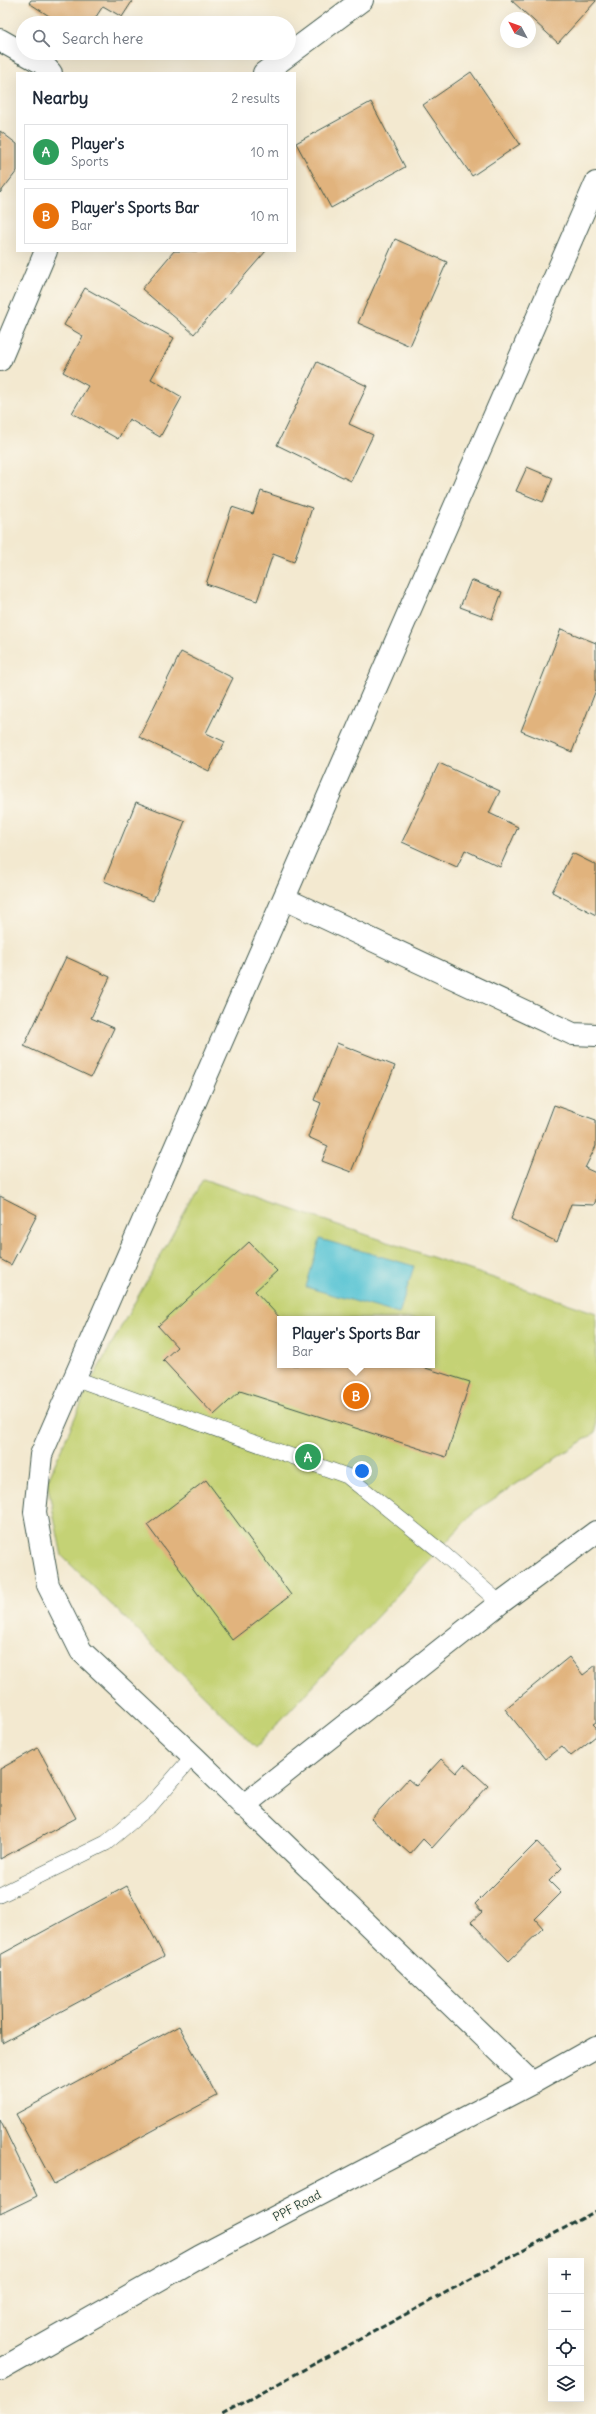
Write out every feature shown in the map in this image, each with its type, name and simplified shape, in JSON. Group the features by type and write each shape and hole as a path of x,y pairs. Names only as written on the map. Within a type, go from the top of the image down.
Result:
{"street":[{"path":"296,49 362,0"},
{"path":"0,40 16,49"},
{"path":"36,60 42,63 50,72"},
{"path":"265,72 281,60"},
{"path":"532,2083 193,1756 81,1651 48,1586 35,1512 41,1455 285,899 596,183"},
{"path":"0,360 46,252"},
{"path":"285,899 573,1034 596,1035"},
{"path":"244,1806 500,1603 596,1532"},
{"name":"PPF Road","path":"0,2370 199,2258 532,2083 596,2047"}],"lane":[{"path":"74,1378 347,1476 439,1550 500,1603"},
{"path":"0,1895 106,1843 150,1806 193,1756"}],"green space":[{"path":"203,1179 596,1313 596,1432 475,1511 256,1747 62,1556 47,1482 90,1383"}],"water":[{"path":"320,1239 414,1266 399,1314 306,1287"}],"building":[{"path":"31,0 133,0 123,16 103,6 97,16 49,16 29,3"},
{"path":"511,0 596,0 558,43 536,23 536,12 524,12"},
{"path":"471,72 520,144 472,176 423,105"},
{"path":"371,102 405,167 331,208 296,143"},
{"path":"0,131 16,143 16,172 0,193"},
{"path":"395,239 447,262 410,346 358,323"},
{"path":"173,252 265,252 194,334 142,289"},
{"path":"85,288 174,338 151,379 182,397 160,437 129,419 118,439 72,413 88,386 63,372 83,336 64,325"},
{"path":"317,362 367,386 349,424 373,435 351,481 277,445"},
{"path":"527,467 553,478 543,502 516,491"},
{"path":"261,491 312,508 294,562 273,554 257,601 206,584 232,507 253,514"},
{"path":"471,580 502,592 492,619 460,607"},
{"path":"561,629 596,643 596,690 572,752 521,731"},
{"path":"181,652 233,678 206,733 225,742 209,771 139,737"},
{"path":"439,763 500,791 489,813 518,827 500,867 465,850 457,867 402,842"},
{"path":"136,802 185,821 153,901 104,881"},
{"path":"572,853 596,865 596,915 552,892"},
{"path":"66,957 110,977 91,1018 114,1028 91,1077 24,1046"},
{"path":"337,1043 395,1066 351,1172 322,1161 328,1146 308,1137 321,1103 314,1100"},
{"path":"554,1105 596,1120 596,1146 585,1168 596,1173 596,1200 594,1205 571,1204 557,1242 511,1219"},
{"path":"0,1196 37,1215 11,1265 0,1259"},
{"path":"249,1242 277,1271 255,1291 278,1316 277,1316 277,1368 426,1368 470,1382 446,1457 240,1391 214,1415 163,1360 177,1347 158,1326"},
{"path":"206,1480 291,1595 232,1640 147,1525"},
{"path":"569,1657 583,1675 596,1665 596,1722 593,1724 596,1727 596,1736 571,1756 562,1746 545,1759 505,1709"},
{"path":"38,1748 76,1818 0,1859 0,1769"},
{"path":"441,1759 456,1773 464,1764 488,1786 432,1848 423,1839 410,1854 371,1819 408,1779 416,1786"},
{"path":"537,1842 562,1868 549,1881 561,1893 535,1919 543,1928 509,1961 471,1922 482,1912 475,1904"},
{"path":"127,1886 164,1956 2,2043 0,1955"},
{"path":"179,2026 217,2096 54,2184 16,2114"},
{"path":"0,2120 37,2196 0,2214"}],"railway":[{"path":"222,2414 596,2211"}],"place":[{"name":"Player's Sports Bar","path":"356,1396"},
{"name":"Player's","path":"308,1457"}]}
